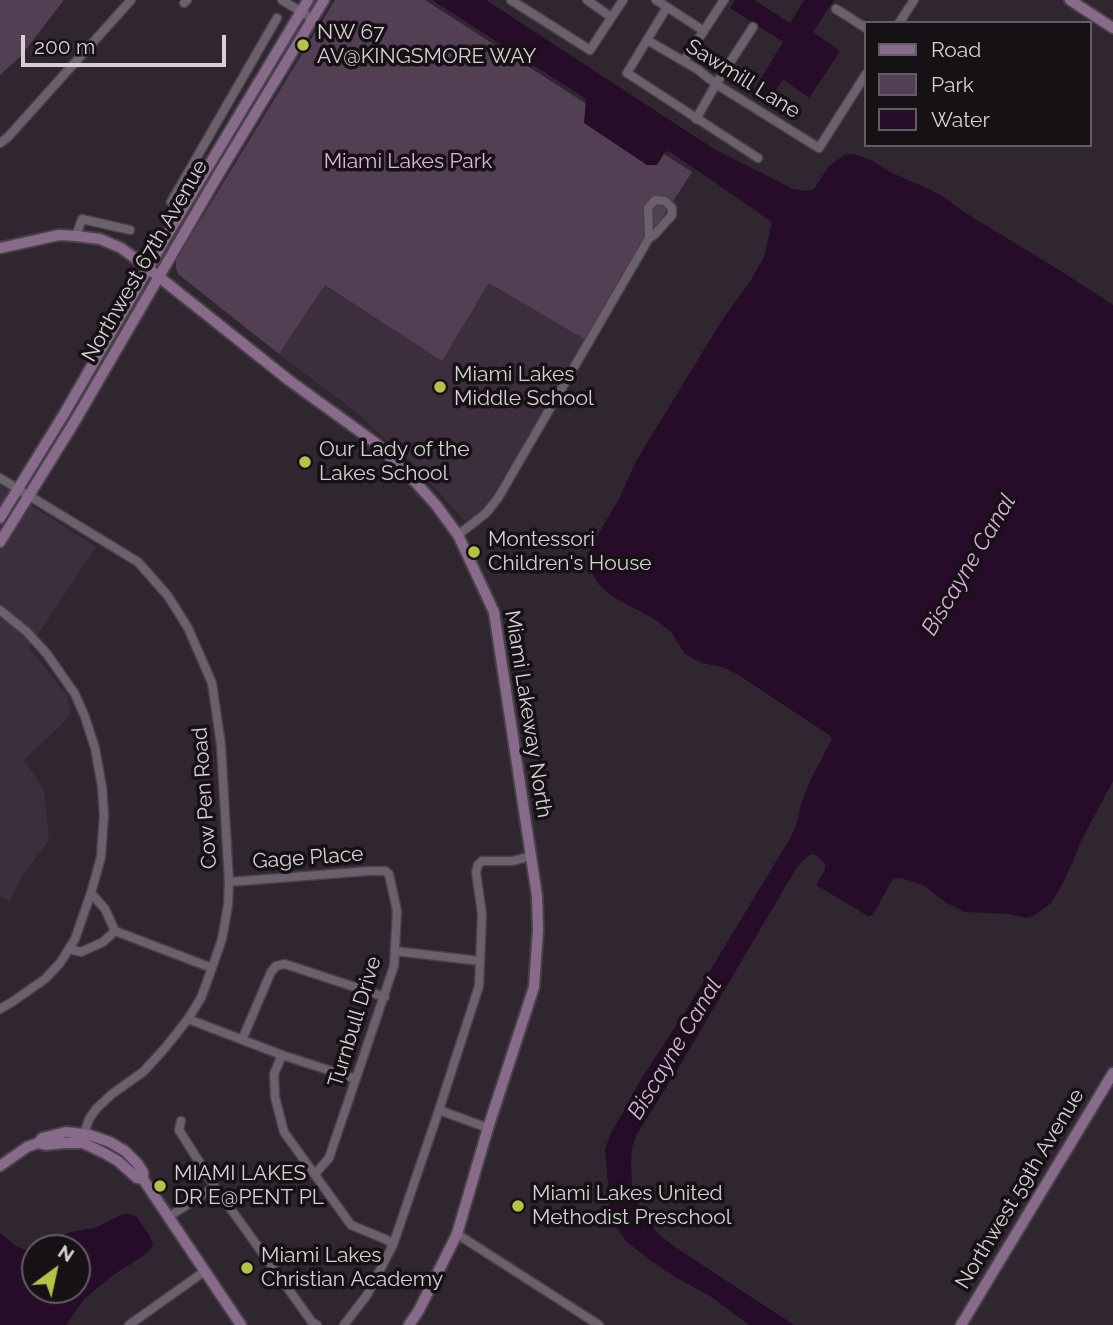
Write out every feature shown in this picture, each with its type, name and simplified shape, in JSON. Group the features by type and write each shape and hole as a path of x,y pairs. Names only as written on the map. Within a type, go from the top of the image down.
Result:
{"street":[{"path":"0,143 131,0"},
{"path":"282,0 313,19"},
{"name":"Northwest 67th Avenue","path":"0,518 308,0"},
{"name":"Northwest 67th Avenue","path":"0,542 324,0"},
{"path":"511,0 526,4 590,50 623,0"},
{"path":"587,0 611,17"},
{"path":"656,0 704,32"},
{"path":"684,61 724,0"},
{"path":"901,21 914,0"},
{"path":"1070,0 1113,28"},
{"path":"667,7 626,73 758,158"},
{"path":"836,9 864,27"},
{"path":"171,202 277,18"},
{"path":"696,119 753,27"},
{"name":"Sawmill Lane","path":"647,40 819,148 864,77"},
{"path":"224,140 235,147"},
{"path":"458,535 486,513 498,498 649,238 648,208 654,200 665,201 672,208 672,215 654,236 649,238"},
{"path":"75,236 82,219 130,230"},
{"name":"Miami Lakeway North","path":"0,248 58,235 100,239 121,248 149,268 290,381 377,444 409,475 458,535 494,611 537,896 538,930 534,987 457,1234 409,1325"},
{"name":"Cow Pen Road","path":"0,478 138,562 169,596 188,628 212,684 221,745 229,882 222,939 212,968 201,998 188,1018 143,1072 96,1109 89,1119 83,1139"},
{"path":"0,610 34,639 75,694 95,748 104,815 101,857 81,924 69,949 45,979 0,1009"},
{"path":"344,1325 367,1295 393,1245 479,986 482,914 476,872 478,865 482,861 513,861 531,856"},
{"name":"Gage Place","path":"229,882 369,871 385,871 389,874"},
{"name":"Turnbull Drive","path":"315,1174 329,1158 394,966 397,911 389,874"},
{"path":"91,893 105,909 115,931 212,968"},
{"path":"69,949 81,952 103,942 115,931"},
{"path":"395,951 480,961"},
{"path":"242,1040 276,966 285,964 384,997"},
{"path":"188,1018 282,1055 356,1079"},
{"path":"282,1055 274,1074 275,1097 285,1132 351,1225 393,1245"},
{"name":"Northwest 59th Avenue","path":"961,1325 1113,1073"},
{"path":"439,1110 488,1128"},
{"path":"181,1121 179,1130 215,1187 312,1322 317,1325"},
{"path":"0,1166 27,1147 38,1143 46,1145 83,1139 110,1142 124,1151 137,1163 143,1172 143,1179 242,1325"},
{"path":"168,1217 215,1187"},
{"path":"457,1234 599,1325"},
{"path":"129,1325 205,1271"}],"shaded area":[{"name":"Miami Lakes Middle School","path":"489,283 584,339 488,503 465,521 412,463 358,414 279,354 325,285 442,360"},
{"path":"0,485 96,547 29,648 67,695 71,715 24,760 44,790 49,839 21,878 10,901 0,897"}],"green space":[{"path":"0,0 64,0 20,57 0,75"},
{"name":"Miami Lakes Park","path":"335,0 425,0 692,172 584,339 489,283 442,361 325,285 279,354 178,274 176,260"}],"water":[{"name":"Biscayne Canal","path":"432,0 486,0 714,149 793,189 814,189 829,166 844,155 854,154 869,159 947,199 1113,305 1113,781 1081,841 1062,885 1050,904 1027,918 1008,914 965,912 945,902 925,886 901,878 893,879 872,915 868,916 816,885 825,864 816,855 808,856 797,867 637,1134 632,1148 632,1188 638,1206 657,1233 794,1325 749,1325 710,1296 651,1261 626,1241 610,1211 605,1149 643,1076 789,840 811,779 832,739 737,674 723,667 701,663 685,654 671,632 656,620 613,597 599,585 589,568 589,552 619,499 635,463 722,320 764,257 772,222 669,151 665,152 657,165 647,165 584,123 586,99"},
{"path":"735,0 754,0 790,23 804,0 834,0 813,32 840,51 809,98 783,79 767,103 752,93 783,42 730,8"},
{"path":"123,1214 131,1214 137,1217 153,1245 91,1293 91,1234 66,1234 95,1228"},
{"path":"0,1233 21,1248 21,1304 81,1304 66,1325 0,1325"}],"place":[{"name":"NW 67 AV@KINGSMORE WAY","path":"303,45"},
{"name":"Miami Lakes Middle School","path":"440,387"},
{"name":"Our Lady of the Lakes School","path":"305,462"},
{"name":"Montessori Children's House","path":"474,552"},
{"name":"MIAMI LAKES DR E@PENT PL","path":"160,1186"},
{"name":"Miami Lakes United Methodist Preschool","path":"518,1206"},
{"name":"Miami Lakes Christian Academy","path":"247,1268"}]}
